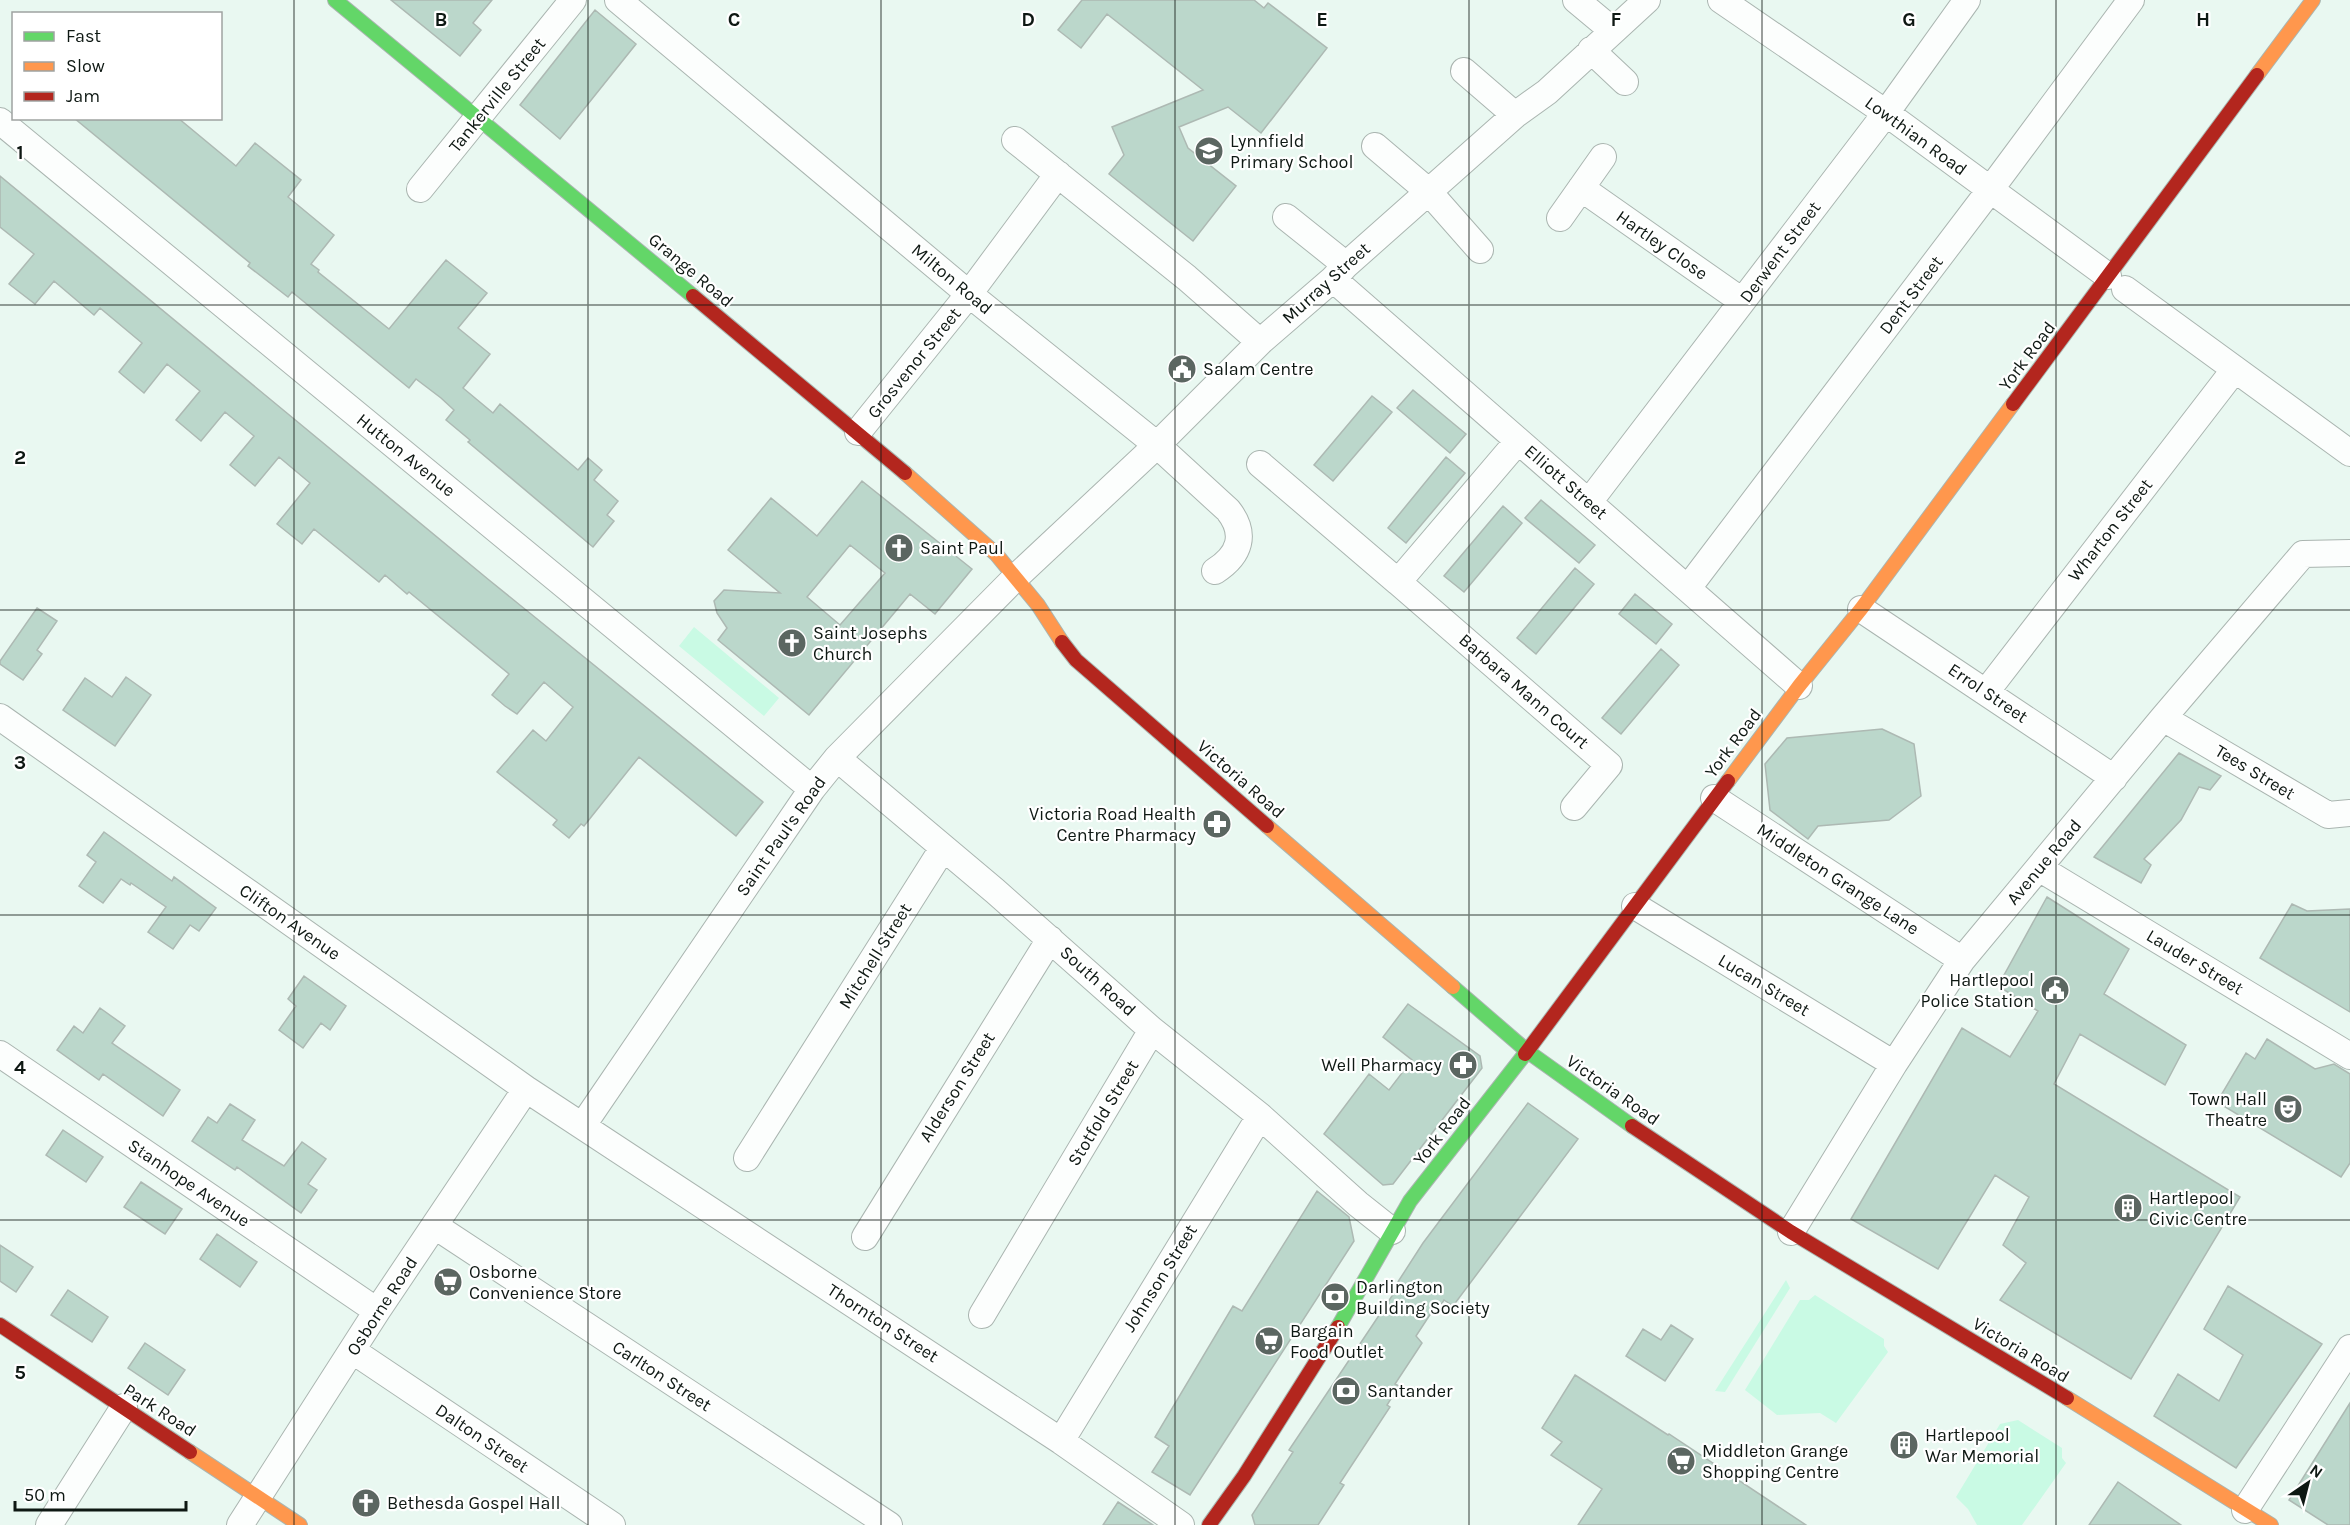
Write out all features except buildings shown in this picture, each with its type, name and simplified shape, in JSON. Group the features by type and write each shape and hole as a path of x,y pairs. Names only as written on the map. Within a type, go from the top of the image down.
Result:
{"street":[{"name":"Grange Road","path":"335,0 858,432 996,554 1016,578"},
{"name":"Tankerville Street","path":"420,189 573,0"},
{"name":"Milton Road","path":"618,0 969,294 1157,445 1228,510 1237,521 1238,543 1229,562 1215,571"},
{"path":"1576,0 1612,30"},
{"name":"Murray Street","path":"1016,578 1157,445 1260,342 1515,115 1547,92 1647,0"},
{"name":"Lowthian Road","path":"1721,0 1886,113 2350,453"},
{"name":"Derwent Street","path":"1589,502 1886,113 1967,0"},
{"name":"Dent Street","path":"1688,588 2131,0"},
{"name":"York Road","path":"1209,1525 1244,1476 1322,1354 1410,1201 1527,1051 1798,686 2117,283 2313,0"},
{"path":"1591,50 1625,82"},
{"path":"1464,71 1515,115"},
{"name":"Hutton Avenue","path":"0,121 812,789"},
{"path":"1015,140 1186,278 1260,342"},
{"path":"1375,146 1428,191 1480,250"},
{"path":"1560,218 1603,157"},
{"name":"Grosvenor Street","path":"858,432 969,294 1058,174"},
{"name":"Hartley Close","path":"1581,188 1742,301"},
{"name":"Elliott Street","path":"1286,217 1340,272 1518,441 1798,686"},
{"name":"Wharton Street","path":"1986,692 2235,369"},
{"path":"1398,582 1518,441"},
{"name":"Barbara Mann Court","path":"1260,464 1609,765 1574,807"},
{"name":"Avenue Road","path":"1791,1232 1894,1064 1962,960 2115,778 2163,717 2303,554 2350,553"},
{"name":"Saint Paul's Road","path":"583,1125 812,789 837,758 1016,578"},
{"name":"Victoria Road","path":"1016,578 1076,660 1527,1051 1664,1148 1791,1232 1937,1322 2127,1434 2271,1525"},
{"name":"Errol Street","path":"1861,609 2115,778"},
{"name":"Clifton Avenue","path":"0,717 526,1089 583,1125"},
{"name":"Tees Street","path":"2163,717 2328,815 2350,813"},
{"name":"South Road","path":"837,758 1152,1029 1260,1116 1358,1204 1392,1231"},
{"name":"Middleton Grange Lane","path":"1714,798 1962,960"},
{"name":"Mitchell Street","path":"747,1158 943,848"},
{"name":"Lauder Street","path":"2039,868 2350,1056"},
{"name":"Lucan Street","path":"1635,906 1894,1064"},
{"name":"Alderson Street","path":"865,1237 1050,939"},
{"name":"Stotfold Street","path":"982,1315 1152,1029"},
{"name":"Stanhope Avenue","path":"0,1054 377,1311"},
{"name":"Osborne Road","path":"240,1525 257,1495 377,1311 526,1089"},
{"name":"Johnson Street","path":"1060,1441 1260,1116"},
{"name":"Thornton Street","path":"583,1125 1060,1441 1181,1525"},
{"name":"Carlton Street","path":"435,1226 889,1525"},
{"name":"Park Road","path":"0,1325 300,1525"},
{"path":"2245,1510 2350,1348"},
{"name":"Dalton Street","path":"353,1351 612,1525"},
{"path":"49,1525 124,1407"}],"green space":[{"path":"694,627 779,698 764,716 679,646"},
{"path":"1786,1280 1790,1288 1725,1392 1715,1391"},
{"path":"1815,1295 1884,1339 1884,1346 1888,1352 1836,1423 1820,1413 1777,1415 1745,1390 1800,1300 1809,1300"},
{"path":"2018,1420 2062,1448 2062,1458 2066,1463 2022,1525 1977,1525 1968,1509 1956,1497 2000,1424"}],"traffic: fast":[{"path":"335,0 693,296"},
{"path":"1453,987 1527,1051 1632,1126"},
{"path":"1338,1327 1410,1201 1525,1054"}],"traffic: slow":[{"path":"2257,75 2313,0"},
{"path":"1728,781 1799,686 1861,609 2013,404"},
{"path":"905,473 996,554 1038,605 1062,642"},
{"path":"1267,826 1453,987"},
{"path":"2067,1398 2271,1525"},
{"path":"190,1452 300,1525"}],"traffic: jam":[{"path":"2013,404 2257,75"},
{"path":"693,296 905,473"},
{"path":"1062,642 1076,660 1267,826"},
{"path":"1525,1054 1728,781"},
{"path":"1632,1126 1791,1232 2067,1398"},
{"path":"0,1325 190,1452"},
{"path":"1209,1525 1244,1476 1338,1327"}],"place":[{"name":"Lynnfield Primary School","path":"1209,151"},
{"name":"Salam Centre","path":"1182,369"},
{"name":"Saint Paul","path":"899,548"},
{"name":"Saint Josephs Church","path":"792,643"},
{"name":"Victoria Road Health Centre Pharmacy","path":"1217,824"},
{"name":"Hartlepool Police Station","path":"2055,990"},
{"name":"Well Pharmacy","path":"1463,1065"},
{"name":"Town Hall Theatre","path":"2288,1109"},
{"name":"Hartlepool Civic Centre","path":"2128,1208"},
{"name":"Osborne Convenience Store","path":"448,1282"},
{"name":"Darlington Building Society","path":"1335,1297"},
{"name":"Bargain Food Outlet","path":"1269,1341"},
{"name":"Santander","path":"1346,1391"},
{"name":"Hartlepool War Memorial","path":"1904,1445"},
{"name":"Middleton Grange Shopping Centre","path":"1681,1461"},
{"name":"Bethesda Gospel Hall","path":"366,1503"}]}
